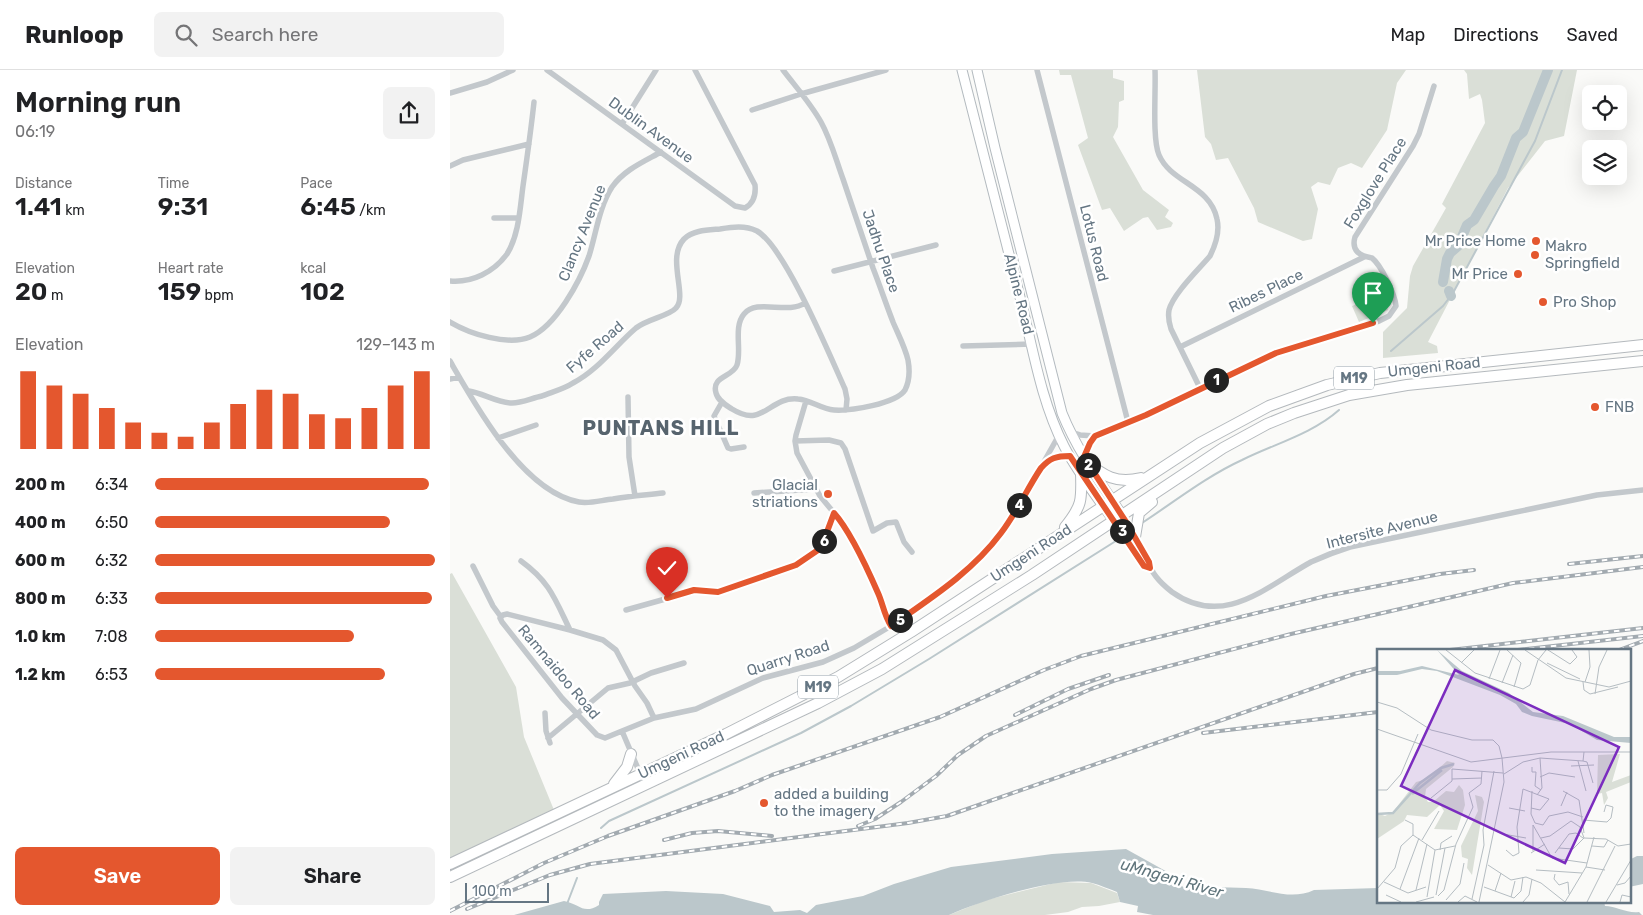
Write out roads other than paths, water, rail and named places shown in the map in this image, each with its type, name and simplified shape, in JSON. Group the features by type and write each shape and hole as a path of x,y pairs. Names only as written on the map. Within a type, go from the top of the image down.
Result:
{"highway":[{"name":"Umgeni Road","path":"450,864 726,734 838,677 911,632 1200,443 1277,403 1326,385 1380,373 1642,345"},
{"name":"Umgeni Road","path":"450,877 818,703 882,668 1032,575 1223,448 1267,424 1294,412 1363,392 1407,385 1643,361"},
{"path":"1135,537 1137,518 1143,509 1223,448"},
{"path":"1084,459 1112,479 1130,481 1149,476"},
{"path":"1060,534 1075,515 1080,503 1081,473"},
{"path":"611,787 627,767 631,754"}],"main road":[{"name":"Alpine Road","path":"962,70 996,197 1041,384 1059,435 1070,456 1081,473 1108,503"},
{"name":"Alpine Road","path":"977,70 1055,386 1070,432 1108,503"},
{"path":"996,197 1002,194 1002,176"},
{"path":"1108,503 1118,518"}],"street":[{"path":"450,93 487,82 513,70"},
{"name":"Dublin Avenue","path":"547,70 734,206 741,208 748,206 754,200 755,185 695,70"},
{"path":"622,124 656,70"},
{"name":"Jadhu Place","path":"783,70 821,121 826,132 871,261 906,353 910,375 905,389 896,398 857,409 846,410"},
{"path":"752,110 886,70"},
{"name":"Lotus Road","path":"1037,70 1128,422"},
{"path":"1155,70 1158,153 1170,170 1197,189 1210,201 1216,214 1218,229 1216,242 1210,256 1174,299 1169,310 1170,325 1200,388"},
{"name":"Foxglove Place","path":"1095,436 1285,349 1389,316 1396,306 1394,296 1377,263 1372,258 1364,257 1354,248 1355,237 1413,146 1419,134 1434,86"},
{"path":"450,281 466,281 491,270 507,253 511,245 518,218 534,102"},
{"path":"450,166 463,160 529,144"},
{"name":"Clancy Avenue","path":"450,322 477,335 509,339 523,339 534,335 542,329 558,311 582,273 611,188 630,169 661,152"},
{"path":"494,218 518,218"},
{"name":"Fyfe Road","path":"468,391 512,403 528,400 564,388 582,378 641,324 678,307 680,298 676,270 677,261 682,241 695,233 740,227 752,229 767,240 785,265 805,303"},
{"path":"834,271 936,245"},
{"name":"Ribes Place","path":"1180,347 1364,257"},
{"path":"805,303 845,389 847,399 846,410 824,408 806,400 798,399 789,400 752,417 745,416 722,402 716,394 716,386 720,379 737,365 739,324 743,315 748,310 756,307 795,308 805,303"},
{"path":"963,346 1032,344"},
{"path":"450,361 498,438 526,471 550,490 581,502 662,493"},
{"path":"450,379 459,377"},
{"path":"628,397 629,457 634,496"},
{"path":"806,400 795,441 800,459 816,489 842,522 877,592 884,613 891,626"},
{"path":"722,402 714,416 728,448 744,447"},
{"path":"498,438 536,425"},
{"path":"1070,432 1080,436 1095,436"},
{"name":"Quarry Road","path":"622,731 654,718 696,709 754,681 822,662 854,648 891,626 958,578 982,556 1011,519 1059,435"},
{"path":"1084,459 1095,436"},
{"path":"795,441 822,440 841,443 873,531 887,522 896,522 904,542 912,552"},
{"path":"1041,468 1049,459 1070,456"},
{"path":"754,493 816,489"},
{"name":"Intersite Avenue","path":"1118,518 1135,537 1149,562 1150,568 1167,589 1184,600 1214,606 1231,605 1253,597 1312,562 1350,547 1597,496 1643,490"},
{"path":"626,610 694,590 718,592 796,565 821,548 834,513"},
{"name":"Intersite Avenue","path":"1118,518 1144,566 1150,568"},
{"path":"521,561 546,583 570,630"},
{"name":"Ramnaidoo Road","path":"473,566 505,627 562,698 600,738 605,738 622,731"},
{"path":"501,617 508,614 603,640 620,657 648,703 654,718"},
{"path":"544,713 549,740 606,689 684,663"},
{"path":"622,731 645,785"}],"water":[{"name":"uMngeni River","path":"1126,849 1171,874 1183,887 1246,888 1280,894 1297,894 1314,890 1377,888 1377,902 1604,902 1605,906 1639,912 1642,915 1153,915 1137,912 1138,906 1120,902 1117,892 1092,883 1078,882 1060,883 1020,891 949,915 514,915 564,901 585,909 594,908 599,905 603,894 666,891 723,894 770,906 774,912 800,910 807,913 816,905 863,896 894,884 951,867 1052,854"},
{"path":"1637,856 1643,856 1643,884 1630,887 1630,860"}],"waterway":[{"path":"1443,282 1447,259 1450,253 1458,246 1467,225 1474,220 1501,176 1516,138 1523,132 1548,70"},
{"path":"1391,351 1443,306 1453,293 1535,141 1562,70"},
{"path":"1449,291 1451,296"},
{"path":"1142,523 1229,466 1317,426 1339,410"},
{"path":"601,828 609,821 801,733 851,706 1119,539"},
{"path":"567,904 577,878"}],"railway":[{"path":"1569,564 1643,556"},
{"path":"858,826 875,819 901,802 936,776 958,755 986,736 1091,689 1116,680 1291,634 1513,583 1643,567"},
{"path":"450,911 544,863 608,836 735,791 772,775 940,717 1044,670 1081,656 1326,596 1440,574 1474,570"},
{"path":"1459,649 1643,628"},
{"path":"1527,649 1643,636"},
{"path":"1622,649 1643,641"},
{"path":"467,909 550,875 590,864 908,823 947,816 1354,674 1377,668"},
{"path":"1015,715 1068,689 1109,675"},
{"path":"1203,733 1377,712"},
{"path":"664,840 692,833 718,831 772,836"}],"place":[{"name":"Mr Price Home","path":"1536,241"},
{"name":"Makro Springfield","path":"1535,255"},
{"name":"Mr Price","path":"1518,274"},
{"name":"Pro Shop","path":"1543,302"},
{"name":"FNB","path":"1595,407"},
{"name":"Glacial striations","path":"828,494"},
{"name":"added a building to the imagery","path":"764,803"}],"district":[{"name":"PUNTANS HILL","path":"661,428"}]}
